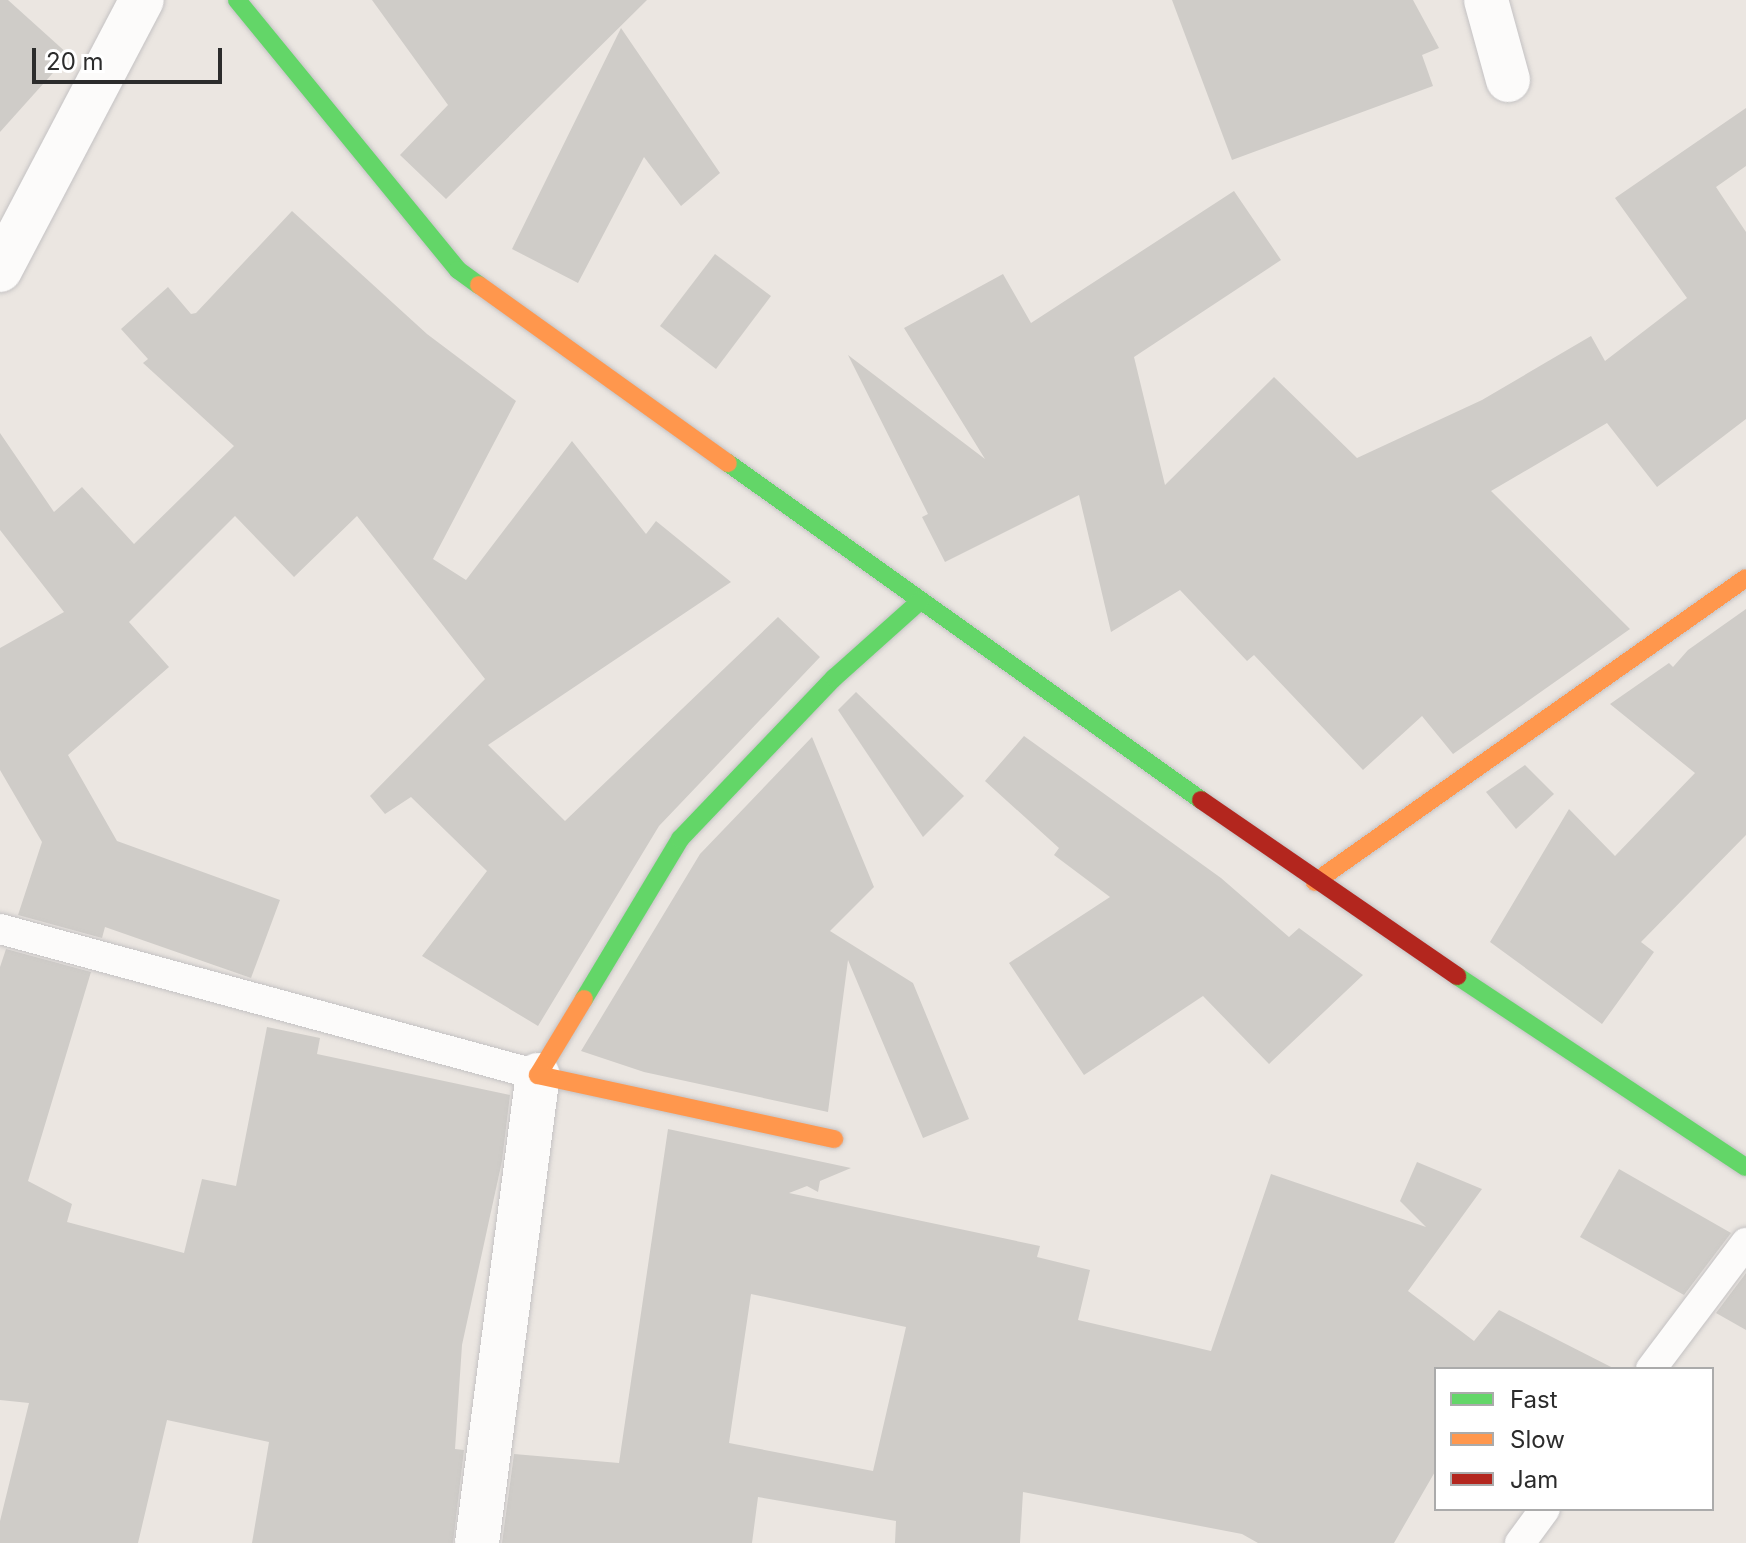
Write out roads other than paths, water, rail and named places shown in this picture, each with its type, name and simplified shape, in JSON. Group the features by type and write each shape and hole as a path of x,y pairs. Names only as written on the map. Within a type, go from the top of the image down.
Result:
{"street":[{"path":"0,270 142,0"},
{"path":"237,0 458,270 1315,882 1746,1167"},
{"path":"1486,0 1508,80"},
{"path":"1315,882 1746,578"},
{"path":"477,1543 538,1075 680,839 834,678 920,601"},
{"path":"538,1075 834,1139"}],"lane":[{"path":"0,929 538,1075"},
{"path":"1653,1367 1746,1243"},
{"path":"1520,1543 1544,1511"}]}
